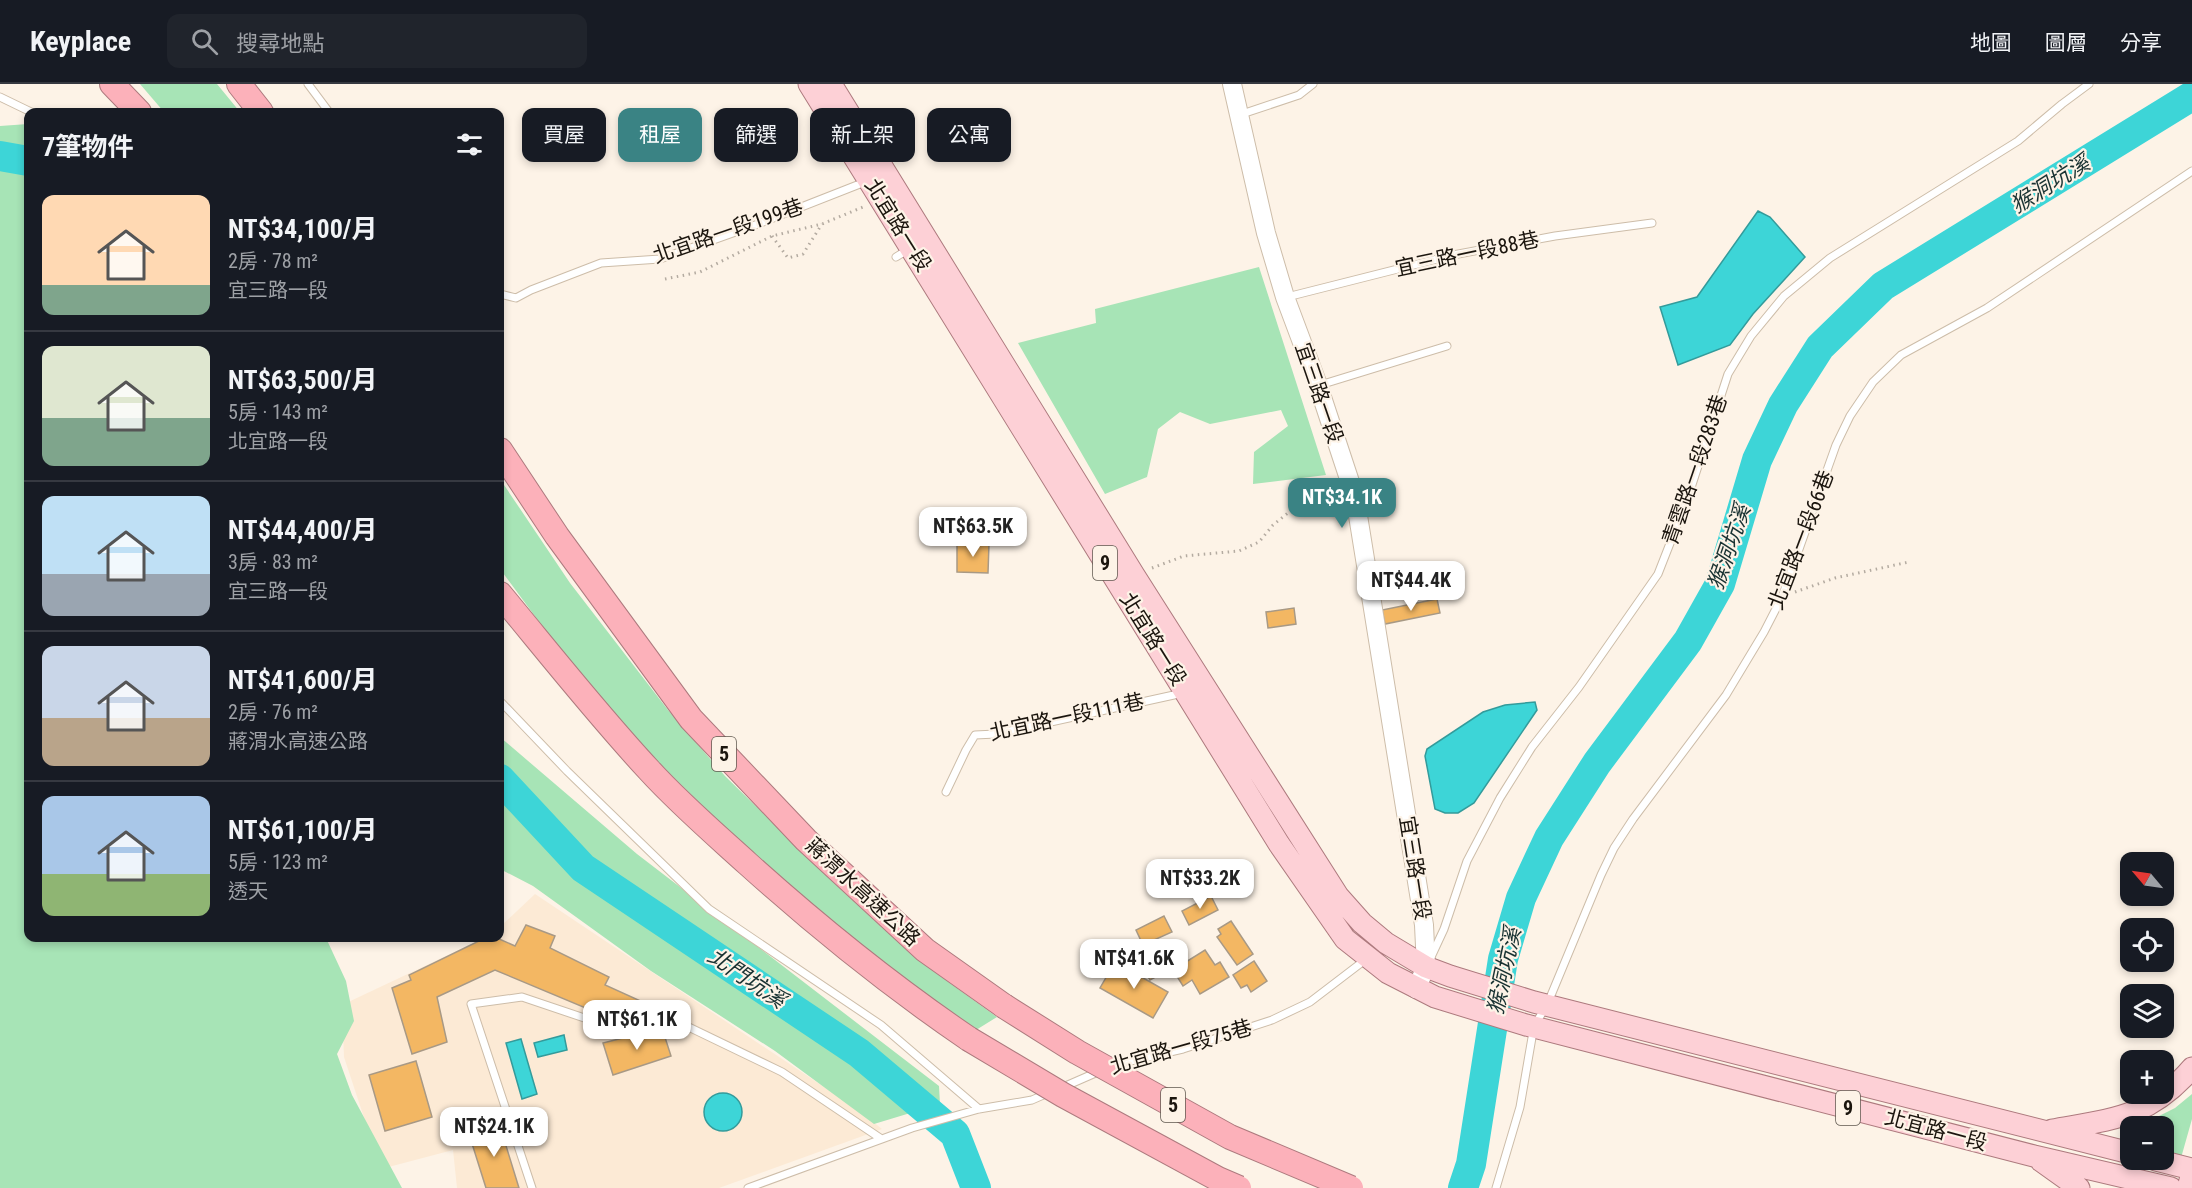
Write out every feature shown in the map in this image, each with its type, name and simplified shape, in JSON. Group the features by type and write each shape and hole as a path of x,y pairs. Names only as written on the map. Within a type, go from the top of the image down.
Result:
{"highway":[{"path":"112,84 135,108"},
{"path":"239,84 258,108"},
{"name":"蔣渭水高速公路","path":"504,456 557,536 691,719 806,840 925,950 1013,1012 1118,1075 1230,1137 1351,1188"},
{"name":"5","path":"504,599 651,772 715,835 778,891 907,997 969,1039 1063,1095 1218,1179 1239,1188"}],"main road":[{"name":"北宜路一段","path":"809,84 878,177 1338,897 1362,923 1377,950 1416,989 1530,1025 2034,1156 2171,1188"},
{"name":"北宜路一段","path":"831,84 878,177 882,199 904,253 1187,692 1292,864 1339,932 1377,950 1450,976 1541,1003 2120,1150"},
{"path":"2046,1131 2122,1117 2145,1108 2165,1096 2192,1068"},
{"path":"2034,1156 2079,1188"},
{"path":"2174,1166 2192,1171 2188,1188"}],"street":[{"name":"宜三路一段","path":"1232,84 1266,233 1285,297 1318,385 1355,497 1424,925 1426,967 1416,989"}],"lane":[{"path":"308,84 326,108"},
{"path":"1239,115 1299,95 1313,84"},
{"name":"青雲路一段283巷","path":"1426,967 1444,929 1467,861 1500,798 1532,747 1579,687 1658,574 1687,500 1728,374 1751,336 1784,296 1830,258 2018,141 2061,104 2089,84"},
{"path":"0,97 24,109"},
{"name":"北宜路一段66巷","path":"1530,1025 1614,848 1726,695 1764,632 1782,597 1836,445 1850,416 1873,382 1901,355 1987,308 2192,171"},
{"name":"北宜路一段199巷","path":"504,295 516,298 601,263 660,258 758,225 878,177"},
{"name":"宜三路一段88巷","path":"1285,297 1453,255 1555,236 1652,223"},
{"path":"1318,385 1447,346"},
{"name":"北宜路一段111巷","path":"946,792 975,735 996,734 1187,692"},
{"path":"504,705 567,771 709,909 881,1025 979,1109"},
{"name":"北宜路一段75巷","path":"880,1138 979,1109 1032,1100 1118,1063 1183,1049 1272,1020 1310,1002 1377,950"},
{"path":"532,1188 471,1004 522,997 614,1028 670,1018 782,1072 880,1138"},
{"path":"1496,1188 1520,1107 1530,1025"},
{"path":"748,1188 880,1138"}],"path":[{"path":"665,279 700,272 772,236 822,224 882,199"},
{"path":"772,236 788,258 803,254 822,224"},
{"path":"1134,575 1184,556 1239,551 1259,543 1273,525 1310,495 1349,480"},
{"path":"1782,597 1835,578 1909,562"}],"shaded area":[{"path":"535,894 857,1109 882,1129 719,1188 457,1188 453,1150 381,1169 344,1057 342,1005 476,942 504,942 504,923"}],"green space":[{"path":"140,84 217,84 237,108 161,108"},
{"path":"24,124 24,942 328,942 346,981 354,1021 337,1054 352,1095 402,1188 0,1188 0,126"},
{"path":"1259,267 1326,475 1253,484 1254,452 1288,426 1281,410 1210,424 1180,412 1158,429 1147,477 1105,494 1018,343 1096,323 1095,309"},
{"path":"504,485 570,583 668,710 725,776 835,884 915,958 997,1017 976,1030 913,987 838,928 728,831 641,745 554,642 504,574"},
{"path":"504,740 637,854 939,1086 940,1104 874,1124 775,1051 651,971 533,886 504,871"},
{"path":"2192,1094 2192,1119 2181,1158 2174,1156 2174,1116 2159,1116 2175,1108"}],"water":[{"path":"1758,211 1770,217 1805,257 1753,314 1730,345 1678,365 1660,307 1697,297"},
{"path":"1535,702 1537,710 1474,803 1458,813 1445,813 1435,809 1425,756 1427,749 1483,712 1505,705"},
{"path":"564,1035 567,1050 538,1057 534,1043"},
{"path":"521,1039 537,1094 522,1099 506,1043"},
{"path":"723,1093 730,1094 736,1099 741,1105 741,1119 736,1125 730,1130 723,1131 716,1130 710,1125 705,1119 704,1112 705,1105 710,1099 716,1094"}],"building":[{"path":"957,543 989,544 988,573 957,572"},
{"path":"1437,599 1440,613 1385,624 1382,610"},
{"path":"1294,608 1296,624 1268,628 1266,612"},
{"path":"1211,896 1218,910 1189,925 1182,911"},
{"path":"1164,916 1172,932 1143,945 1136,930"},
{"path":"1231,921 1253,954 1237,965 1217,937 1221,934 1218,929"},
{"path":"526,925 555,936 550,948 609,977 605,985 656,1008 612,1019 495,970 437,997 447,1042 412,1054 392,988 411,980 409,975 477,942 504,941 515,946"},
{"path":"1148,947 1163,973 1150,980 1135,954"},
{"path":"1205,950 1215,965 1220,962 1229,977 1200,994 1192,980 1183,986 1173,970"},
{"path":"1254,961 1267,981 1251,992 1247,985 1241,988 1233,975"},
{"path":"1115,962 1168,992 1153,1018 1100,988"},
{"path":"662,1028 671,1056 613,1075 603,1043"},
{"path":"416,1061 432,1117 385,1131 369,1075"},
{"path":"499,1123 519,1188 486,1188 469,1134"}],"waterway":[{"name":"猴洞坑溪","path":"1463,1188 1471,1164 1503,959 1521,898 1549,838 1597,763 1688,641 1720,584 1757,460 1783,405 1820,347 1883,286 2192,96"},
{"name":"北門坑溪","path":"0,156 24,160"},
{"name":"北門坑溪","path":"504,783 583,868 859,1053 955,1134 976,1188"}]}
